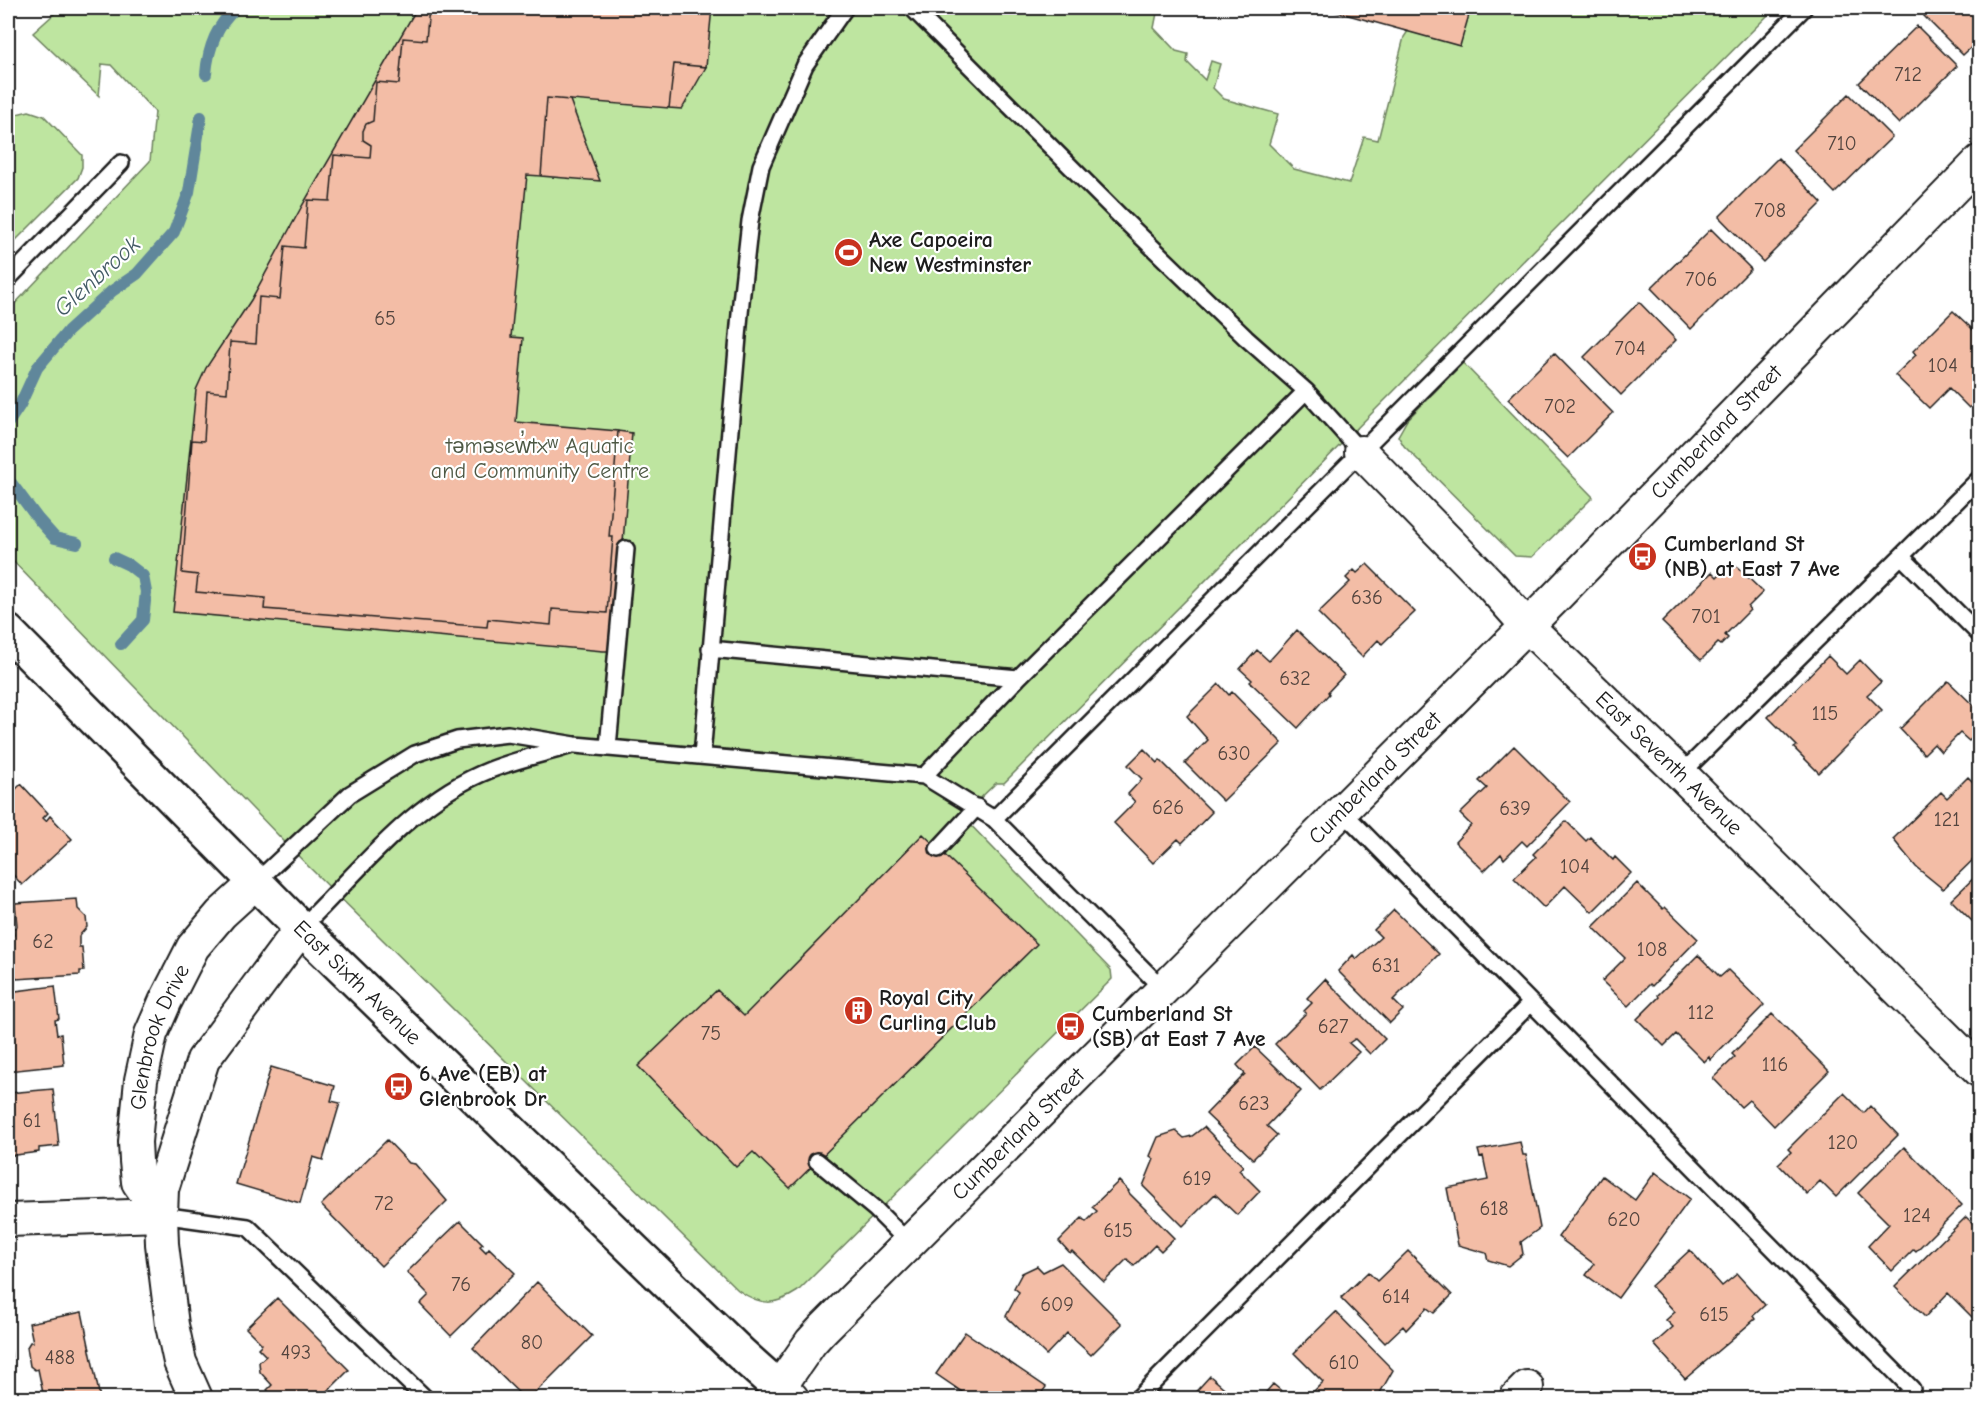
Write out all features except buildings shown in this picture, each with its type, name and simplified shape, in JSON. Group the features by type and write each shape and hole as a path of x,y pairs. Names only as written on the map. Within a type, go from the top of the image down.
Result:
{"street":[{"name":"Cumberland Street","path":"782,1395 811,1342 1974,176"},
{"name":"East Seventh Avenue","path":"1361,452 1489,583 1527,626 1681,774 1980,1071"},
{"name":"East Sixth Avenue","path":"8,632 301,928 782,1395"},
{"name":"Glenbrook Drive","path":"161,1215 138,1182 136,1161 135,1142 141,1080 151,1034 194,947 221,914 256,882"},
{"name":"Glenbrook Drive","path":"196,1398 180,1362 172,1324 161,1215 162,1190 203,1059 301,928"},
{"path":"8,1220 161,1215"}],"lane":[{"path":"702,756 750,221 761,166 805,65 846,8"},
{"path":"912,8 1123,219 1246,338 1306,392 1361,452"},
{"path":"994,819 1804,8"},
{"path":"8,279 121,163"},
{"path":"924,776 1018,678 1306,392"},
{"path":"1681,774 1980,478"},
{"path":"608,747 626,549"},
{"path":"1902,557 1980,635"},
{"path":"710,649 1018,678"},
{"path":"256,882 350,794 415,754 457,740 508,734 575,745 924,776 994,819 1163,989"},
{"path":"301,928 386,840 426,805 490,770 575,745"},
{"path":"938,849 977,807"},
{"path":"1342,811 1913,1395"},
{"path":"1138,1398 1531,1003"},
{"path":"817,1161 875,1209 909,1243"},
{"path":"161,1215 248,1227 425,1398"}],"green space":[{"name":"təməsew̓txʷ Aquatic and Community Centre","path":"48,8 1158,8 1154,28 1176,51 1188,54 1187,62 1205,80 1211,61 1220,64 1213,88 1224,99 1278,114 1269,144 1294,169 1349,183 1364,137 1378,140 1404,37 1408,31 1456,44 1467,8 1775,8 1004,783 996,783 962,816 1111,970 1112,979 798,1291 782,1299 768,1302 754,1299 738,1290 308,866 8,556 8,311 150,161 155,112 111,65 102,64 99,96 33,33 54,14"},
{"path":"29,111 44,116 82,155 82,167 78,178 8,248 8,171 12,167 8,162 8,116"},
{"path":"1463,363 1593,497 1532,557 1515,556 1404,446 1398,436 1407,420"}],"waterway":[{"name":"Glenbrook","path":"206,74 209,55 219,29 236,8"},
{"name":"Glenbrook","path":"8,423 20,405 37,368 68,331 112,291 137,274 174,232 189,192 201,117"},
{"name":"Glenbrook","path":"12,484 55,538 77,543"},
{"name":"Glenbrook","path":"114,558 129,565 143,576 146,592 143,620 121,644"}],"place":[{"name":"Axe Capoeira New Westminster","path":"848,253"},
{"name":"Cumberland St (NB) at East 7 Ave","path":"1643,557"},
{"name":"Royal City Curling Club","path":"858,1011"},
{"name":"Cumberland St (SB) at East 7 Ave","path":"1071,1027"},
{"name":"6 Ave (EB) at Glenbrook Dr","path":"398,1087"}]}
